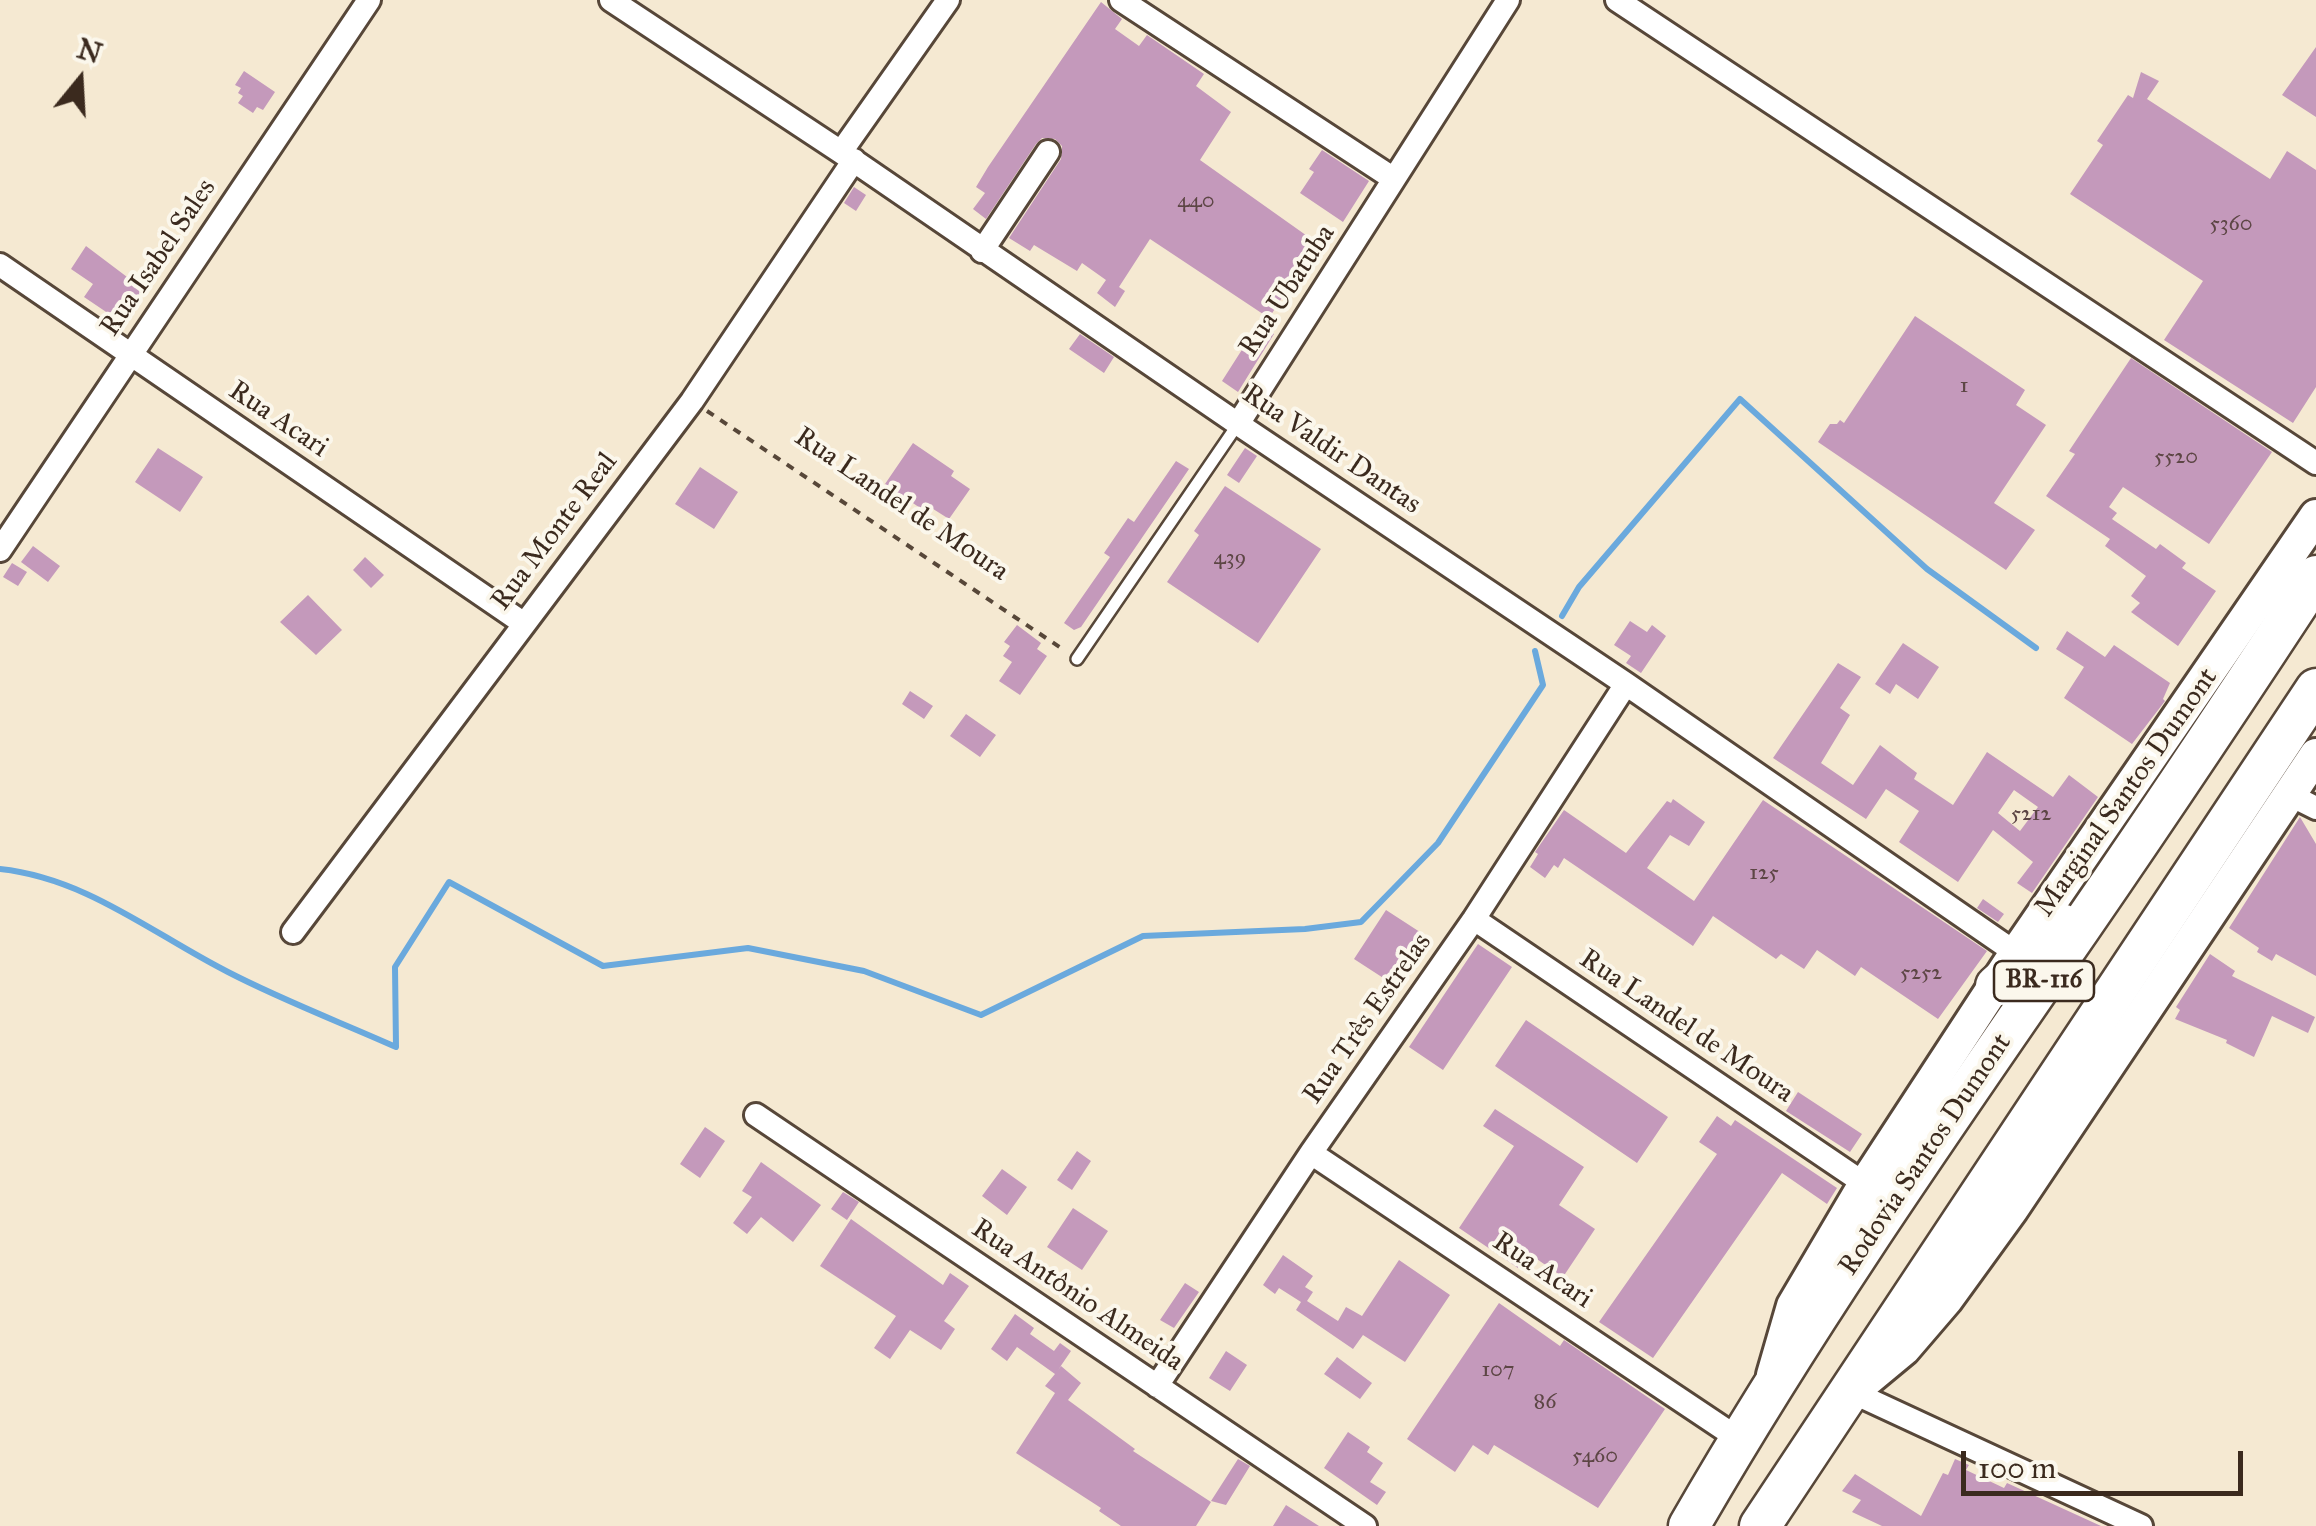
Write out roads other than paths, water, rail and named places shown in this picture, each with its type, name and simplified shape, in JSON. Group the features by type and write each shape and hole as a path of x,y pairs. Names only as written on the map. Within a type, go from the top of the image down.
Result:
{"highway":[{"name":"Rodovia Santos Dumont","path":"1770,1386 2316,576"},
{"name":"BR-116","path":"1760,1526 2316,690"},
{"path":"2006,969 2106,891"},
{"name":"BR-116","path":"1689,1526 1770,1386"}],"main road":[{"name":"Marginal Santos Dumont","path":"1770,1386 1793,1306 1864,1184 2316,516"},
{"name":"BR-116","path":"1852,1392 1904,1350 1946,1300 2303,802 2316,755"}],"street":[{"name":"Rua Isabel Sales","path":"0,550 369,0"},
{"name":"Rua Valdir Dantas","path":"611,0 1626,684 2006,969"},
{"name":"Rua Monte Real","path":"292,932 692,401 948,0"},
{"path":"1121,0 1394,180"},
{"name":"Rua Ubatuba","path":"1238,424 1508,0"},
{"path":"1617,0 2316,463"},
{"path":"982,250 1048,152"},
{"name":"Rua Acari","path":"0,266 523,623"},
{"name":"Rua Três Estrelas","path":"1157,1386 1311,1154 1474,920 1626,684"},
{"name":"Rua Landel de Moura","path":"1474,920 1864,1184"},
{"name":"Rua Antônio Almeida","path":"756,1115 1365,1526"},
{"name":"Rua Acari","path":"1311,1154 1739,1439"},
{"path":"1852,1392 2140,1526"}],"lane":[{"name":"Rua Ubatuba","path":"1076,659 1238,424"}],"waterway":[{"path":"1562,616 1579,587 1740,399 1927,569 2036,648"},
{"path":"0,869 31,874 90,896 248,982 396,1047 395,967 449,882 603,966 748,948 864,971 981,1015 1143,936 1305,929 1361,922 1438,843 1543,685 1535,651"}]}
